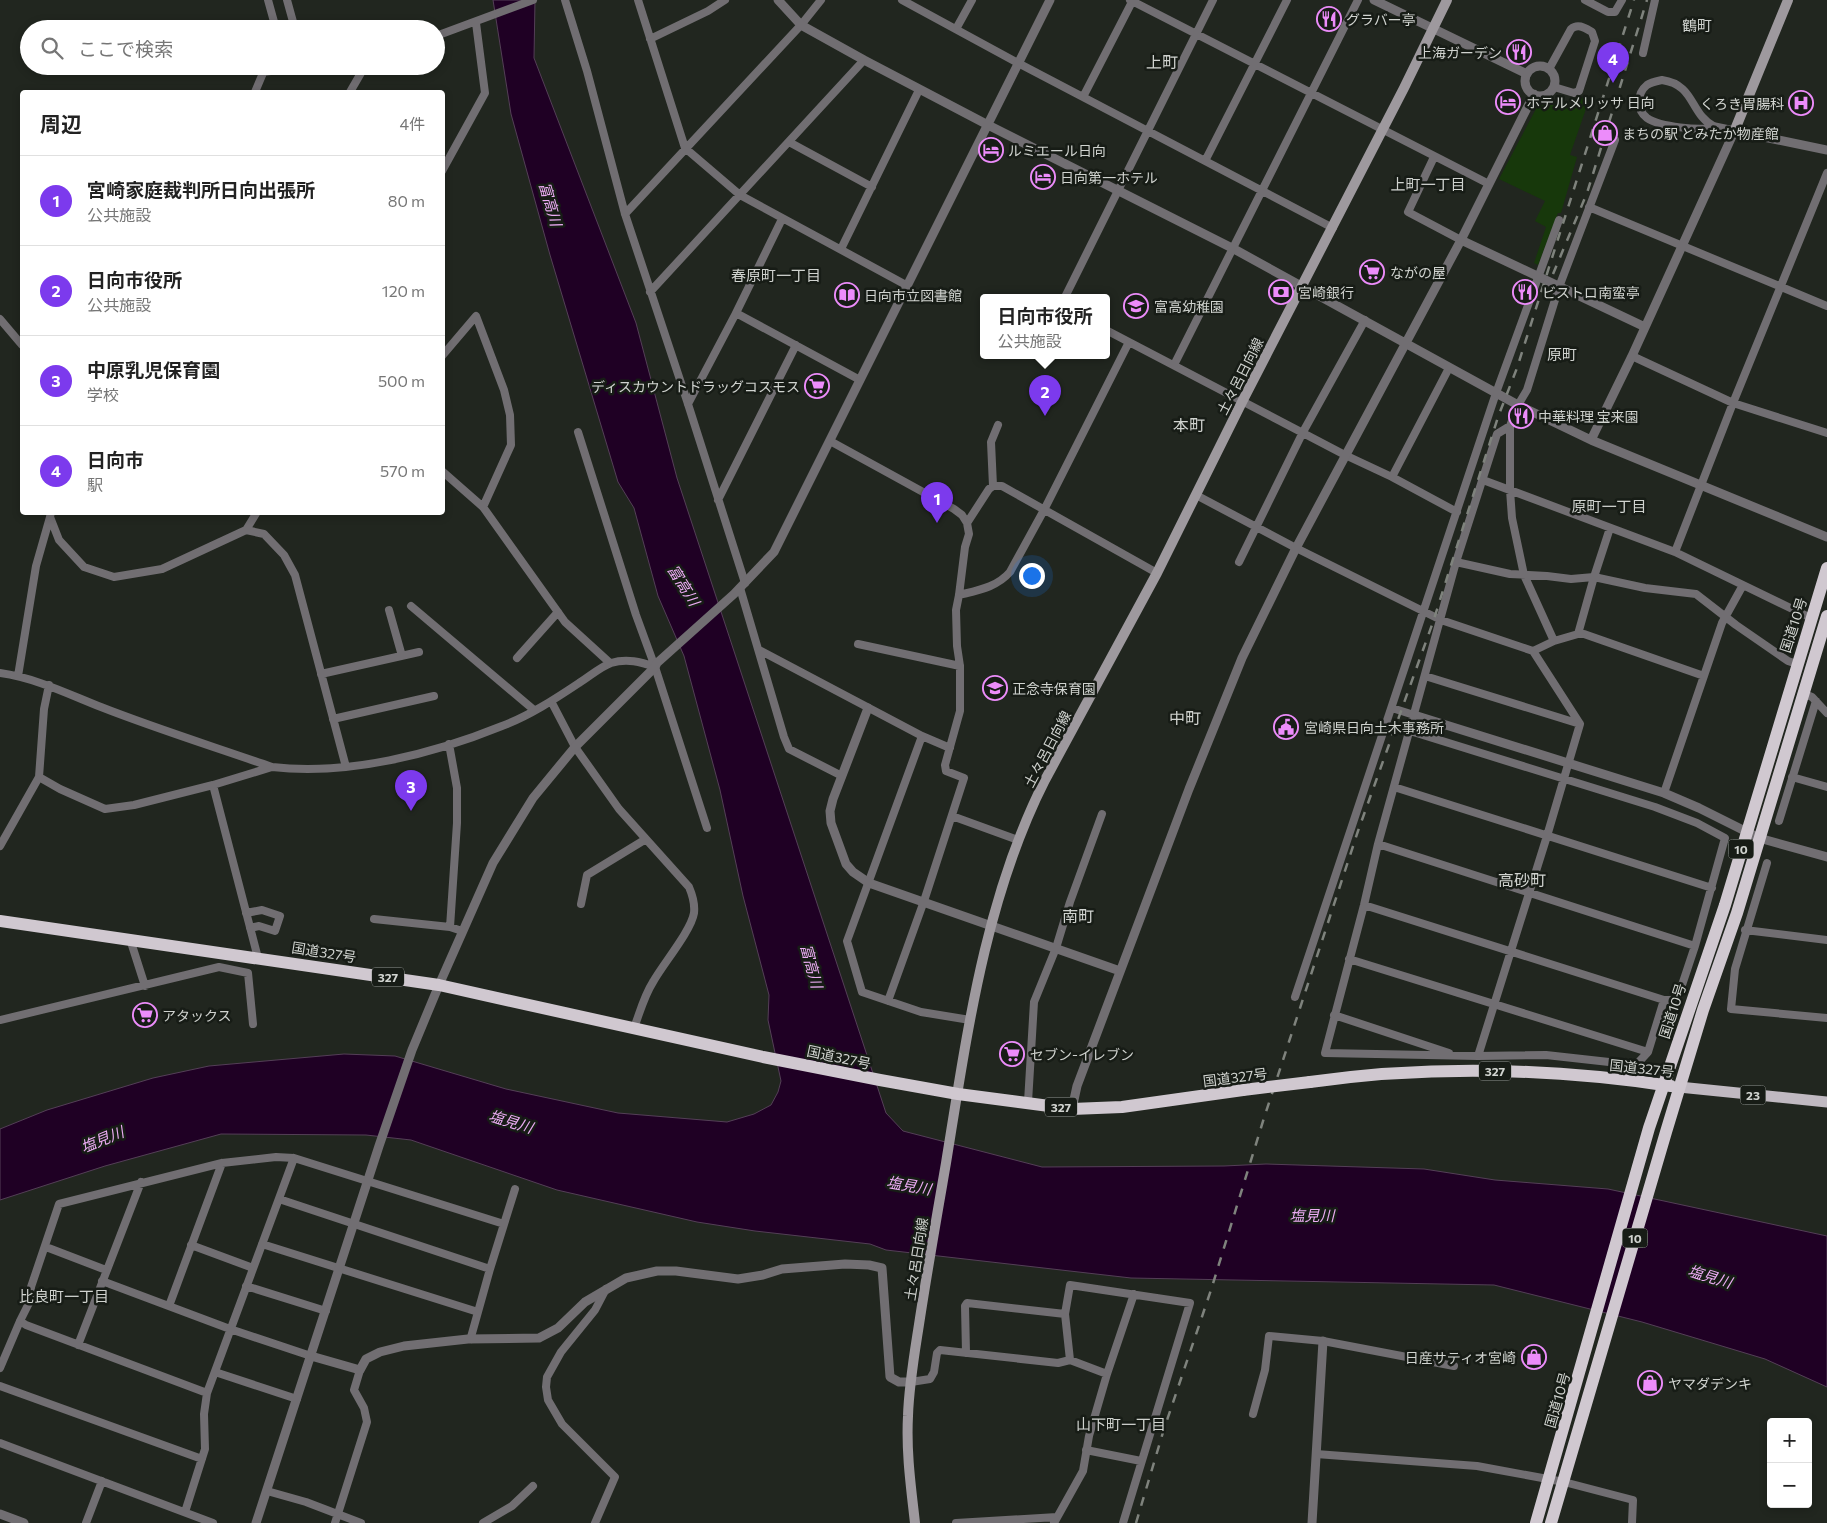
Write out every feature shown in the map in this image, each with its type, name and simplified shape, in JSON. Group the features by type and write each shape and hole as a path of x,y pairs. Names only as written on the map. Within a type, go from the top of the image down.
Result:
{"highway":[{"name":"国道10号","path":"1536,1523 1649,1128 1725,905 1827,568"},
{"name":"10","path":"1551,1523 1703,1010 1737,913 1802,693 1827,616"},
{"name":"国道327号","path":"0,921 439,985 880,1080 958,1094 1072,1109 1122,1107 1360,1075 1425,1071 1523,1071 1680,1087"}],"main road":[{"name":"土々呂日向線","path":"915,1523 908,1459 908,1417 911,1382 929,1262 970,1020 991,924 1018,840 1045,780 1157,573 1447,0"},
{"path":"1734,132 1788,0"},
{"name":"23","path":"1680,1087 1827,1102"}],"street":[{"path":"268,0 274,20"},
{"path":"287,0 293,20"},
{"path":"445,33 533,0"},
{"path":"565,0 587,71 625,214 718,500 739,588 784,737 789,749 842,776"},
{"path":"638,0 685,148 740,195 906,285"},
{"path":"650,39 708,11 726,0"},
{"path":"778,0 801,25 864,60 919,90 1303,285 1518,405 1591,440 1827,537"},
{"path":"625,214 801,25 821,0"},
{"path":"902,0 1333,228"},
{"path":"956,29 972,0"},
{"path":"256,1523 412,1050 462,931 494,863 533,798 575,747 656,665 739,588 774,552 1050,0"},
{"path":"1083,97 1132,0 1488,184"},
{"path":"1066,294 1213,0"},
{"path":"1204,160 1287,0"},
{"path":"1174,365 1358,0"},
{"path":"1374,0 1528,74"},
{"path":"1585,0 1608,12 1615,12 1622,0"},
{"path":"1643,53 1655,0"},
{"path":"445,166 485,93 476,22"},
{"path":"1549,69 1574,26 1592,32 1596,41 1579,91 1574,93 1554,87"},
{"path":"650,292 864,60"},
{"path":"1537,67 1549,69 1555,78 1554,87 1543,96 1534,94 1527,88 1528,74 1533,68 1537,67"},
{"path":"256,90 262,75"},
{"path":"351,90 360,75"},
{"path":"1714,127 1696,130 1656,123 1642,113 1639,107 1643,90 1648,84 1662,80 1679,85 1690,96 1700,116 1714,127 1827,150"},
{"path":"841,249 919,90"},
{"path":"1072,1109 1077,1086 1120,970 1238,667 1296,548 1461,240 1534,94"},
{"path":"1591,440 1632,356 1734,132"},
{"path":"1554,641 1524,575 1512,518 1510,426 1518,405 1527,390 1559,287 1615,140"},
{"path":"789,142 872,187"},
{"path":"1434,157 1408,212 1461,240 1645,326"},
{"path":"1675,552 1733,403 1827,173"},
{"path":"1589,207 1827,306"},
{"path":"688,404 736,313 782,219"},
{"path":"1295,997 1496,393 1559,220"},
{"path":"736,313 860,380"},
{"path":"445,352 476,316 504,390 510,415 511,444 483,507"},
{"path":"0,319 20,343"},
{"path":"1239,562 1303,432 1364,320"},
{"path":"1110,332 1457,512"},
{"path":"960,595 985,589 1004,579 1010,572 1044,510 1128,342"},
{"path":"718,500 796,345"},
{"path":"1632,356 1733,403 1827,432"},
{"path":"1392,477 1449,368"},
{"path":"967,523 993,486 991,442 998,425"},
{"path":"1510,426 1498,434 1456,562 1378,844 1325,1053 1478,1056 1546,1055 1636,1065 1648,1052 1664,1000"},
{"path":"578,432 636,615 656,665 707,828"},
{"path":"830,441 954,509 962,515 967,523 969,534 965,547 956,618 960,666 960,711 945,765 946,771 964,778 924,901 888,1001"},
{"path":"445,474 483,507 565,622 610,663"},
{"path":"1483,480 1675,552 1811,618"},
{"path":"993,486 1002,486 1157,573"},
{"path":"1196,495 1296,548 1441,620 1533,651 1580,724 1478,1056"},
{"path":"50,515 59,540 84,566 114,577 162,569 246,530 255,515"},
{"path":"18,676 36,566 50,515"},
{"path":"1578,634 1610,528"},
{"path":"246,530 264,534 284,555 295,575 346,767"},
{"path":"1456,562 1510,574 1571,579 1594,577 1645,588 1696,594 1788,661 1797,664"},
{"path":"1664,793 1726,616 1744,585"},
{"path":"411,606 534,710"},
{"path":"389,610 402,656"},
{"path":"517,658 558,612"},
{"path":"1533,651 1554,641 1584,634 1704,676"},
{"path":"858,644 960,666"},
{"path":"758,650 922,736 950,748"},
{"path":"321,674 419,652"},
{"path":"0,673 49,685 102,708 272,767 294,770 346,767 392,759 449,744 504,726 551,701 610,663 637,661 656,665"},
{"path":"1425,676 1580,724"},
{"path":"0,846 39,777 44,709 49,685"},
{"path":"1802,693 1816,700 1827,713"},
{"path":"333,719 434,696"},
{"path":"1780,821 1816,700"},
{"path":"551,701 575,747 619,810 689,886 693,896 694,912 690,924 652,983 643,1001 634,1028"},
{"path":"868,708 830,811 831,823 846,864 852,872 869,883 1120,970"},
{"path":"1392,708 1664,793 1759,838 1827,857"},
{"path":"1364,905 1664,1000 1677,1000 1712,888 1725,838 1683,818 1410,731"},
{"path":"922,736 847,942 862,992 921,1012 970,1020"},
{"path":"449,744 457,788 450,927"},
{"path":"39,777 60,789 105,809 134,805 213,785 272,767"},
{"path":"1792,777 1827,786"},
{"path":"213,785 258,958"},
{"path":"1394,787 1712,888"},
{"path":"1028,1102 1034,1002 1056,948 1070,902 1102,814"},
{"path":"952,816 1018,840"},
{"path":"581,904 587,875 646,839"},
{"path":"1378,844 1695,946"},
{"path":"1767,863 1745,930 1735,969 1732,1010 1827,1018"},
{"path":"246,913 262,910 280,916 275,931 259,926 250,928"},
{"path":"374,919 450,927 462,931"},
{"path":"1745,930 1827,940"},
{"path":"130,939 145,986"},
{"path":"1350,959 1648,1052"},
{"path":"0,1020 219,967 248,973 253,1024"},
{"path":"1334,1015 1458,1055"},
{"path":"0,1368 30,1301 31,1286 60,1204 222,1163 276,1157 294,1158 504,1224"},
{"path":"185,1512 205,1449 204,1414 207,1393 294,1158"},
{"path":"169,1306 222,1163"},
{"path":"78,1345 141,1182"},
{"path":"472,1339 490,1269 515,1189"},
{"path":"279,1199 490,1269"},
{"path":"262,1244 478,1312"},
{"path":"191,1245 253,1268"},
{"path":"46,1247 106,1270"},
{"path":"335,1523 367,1422 364,1408 354,1390 360,1370 366,1360 380,1352 404,1346 472,1339 539,1338 558,1328 585,1302 606,1289 626,1278 657,1271 676,1271 738,1279 763,1275 782,1269 845,1264 869,1264 882,1268 890,1377 899,1382 930,1379 934,1372 937,1353 940,1350 1058,1363 1070,1360 1107,1374"},
{"path":"102,1281 230,1329 360,1370"},
{"path":"1070,1360 1065,1314 1070,1285 1190,1303 1123,1523"},
{"path":"246,1286 326,1311"},
{"path":"595,1523 615,1477 562,1424 548,1400 547,1377 561,1352 594,1310 606,1289"},
{"path":"956,1523 1055,1520 1083,1471 1086,1450 1107,1374 1134,1294"},
{"path":"966,1353 965,1306 967,1303 1065,1314"},
{"path":"20,1321 26,1325 207,1393"},
{"path":"1253,1414 1265,1370 1269,1336 1323,1341 1454,1366"},
{"path":"1312,1523 1323,1341"},
{"path":"215,1372 297,1399"},
{"path":"0,1386 202,1460"},
{"path":"0,1443 213,1523"},
{"path":"1086,1450 1141,1462"},
{"path":"1316,1454 1477,1466 1564,1482 1633,1500 1632,1523"},
{"path":"86,1523 102,1481"},
{"path":"483,1523 512,1506 533,1486"},
{"path":"266,1491 306,1502 361,1523"},
{"path":"0,1514 24,1523"}],"green space":[{"path":"1581,97 1589,100 1570,155 1577,157 1561,213 1558,213 1538,265 1534,263 1546,227 1535,221 1545,201 1499,179 1538,105 1547,103 1575,108"}],"water":[{"path":"493,0 535,0 534,58 636,323 677,478 886,1113 903,1131 1042,1167 1266,1164 1424,1169 1495,1180 1608,1189 1827,1236 1827,1387 1765,1359 1642,1322 1494,1285 1131,1278 886,1250 870,1244 755,1231 697,1222 557,1190 411,1140 366,1135 221,1134 105,1166 0,1200 0,1129 47,1110 153,1078 209,1066 344,1054 395,1056 506,1089 618,1113 727,1122 754,1114 771,1105 778,1092 781,1081 768,1020 769,995 743,896 720,790 684,656 658,596 634,508 618,482 550,255 511,114"}],"railway":[{"path":"1136,1523 1164,1429 1211,1290 1264,1118 1358,831 1433,622 1498,417 1517,368 1634,0"},
{"path":"1553,274 1587,193 1647,0"}],"place":[{"name":"グラバー亭","path":"1329,19"},
{"name":"上海ガーデン","path":"1519,52"},
{"name":"日向市","path":"1613,83"},
{"name":"ホテルメリッサ 日向","path":"1508,102"},
{"name":"くろき胃腸科","path":"1801,103"},
{"name":"まちの駅 とみたか物産館","path":"1605,133"},
{"name":"ルミエール日向","path":"991,150"},
{"name":"日向第一ホテル","path":"1043,177"},
{"name":"ながの屋","path":"1372,272"},
{"name":"宮崎銀行","path":"1281,292"},
{"name":"ビストロ南蛮亭","path":"1525,292"},
{"name":"日向市立図書館","path":"847,295"},
{"name":"富高幼稚園","path":"1136,306"},
{"name":"ディスカウントドラッグコスモス","path":"817,386"},
{"name":"日向市役所","path":"1045,416"},
{"name":"中華料理 宝来園","path":"1521,416"},
{"name":"宮崎家庭裁判所日向出張所","path":"937,523"},
{"name":"正念寺保育園","path":"995,688"},
{"name":"宮崎県日向土木事務所","path":"1286,727"},
{"name":"中原乳児保育園","path":"411,811"},
{"name":"アタックス","path":"145,1015"},
{"name":"セブン-イレブン","path":"1012,1054"},
{"name":"日産サティオ宮崎","path":"1534,1357"},
{"name":"ヤマダデンキ","path":"1650,1383"}],"district":[{"name":"鶴町","path":"1697,25"},
{"name":"上町","path":"1162,61"},
{"name":"上町一丁目","path":"1428,184"},
{"name":"春原町一丁目","path":"776,275"},
{"name":"原町","path":"1562,354"},
{"name":"本町","path":"1189,424"},
{"name":"原町一丁目","path":"1609,506"},
{"name":"中町","path":"1185,717"},
{"name":"高砂町","path":"1522,879"},
{"name":"南町","path":"1078,915"},
{"name":"比良町一丁目","path":"64,1296"},
{"name":"山下町一丁目","path":"1121,1424"}],"water label":[{"name":"富高川","path":"551,204"},
{"name":"富高川","path":"684,585"},
{"name":"富高川","path":"812,966"},
{"name":"塩見川","path":"511,1121"},
{"name":"塩見川","path":"102,1139"},
{"name":"塩見川","path":"909,1185"},
{"name":"塩見川","path":"1312,1215"},
{"name":"塩見川","path":"1710,1276"}]}
